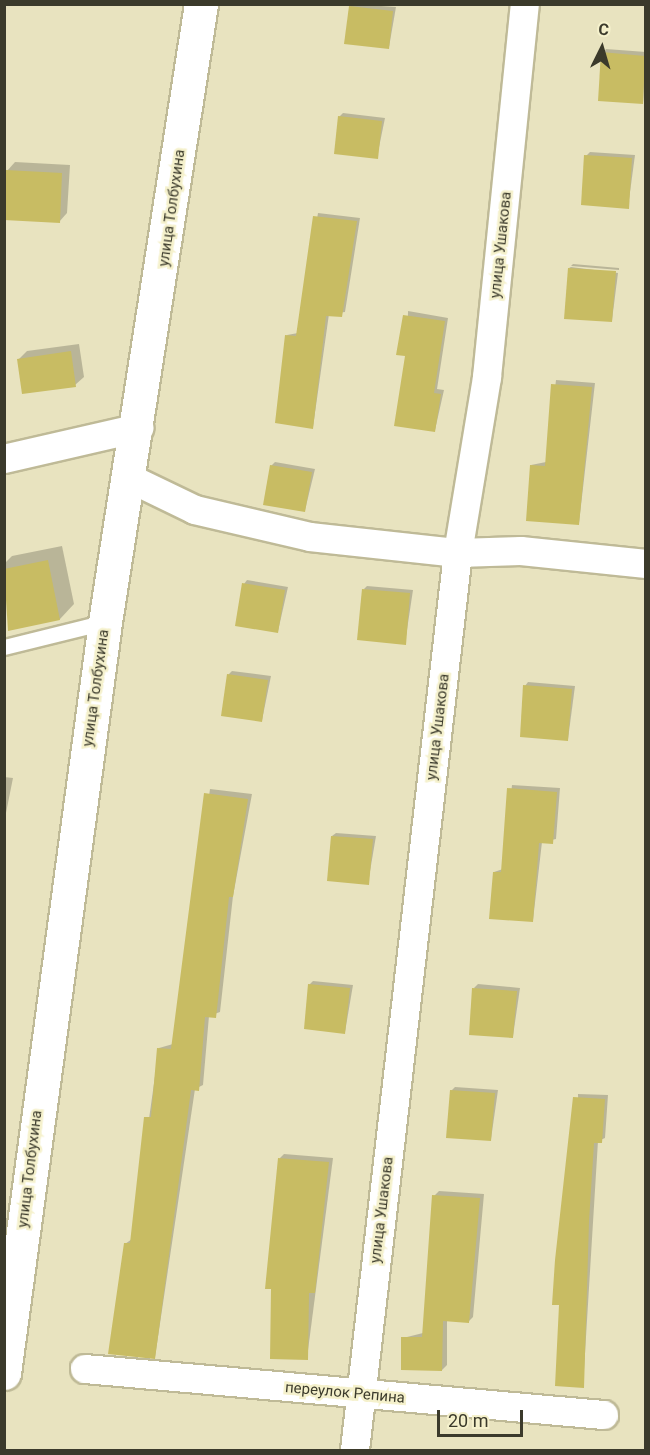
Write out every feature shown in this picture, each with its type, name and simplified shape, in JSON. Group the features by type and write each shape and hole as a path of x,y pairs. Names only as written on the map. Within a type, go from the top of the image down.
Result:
{"street":[{"name":"улица Толбухина","path":"4,1373 105,622 139,429 201,4"},
{"name":"улица Ушакова","path":"354,1450 458,553 487,377 525,4"},
{"path":"4,459 139,429"},
{"path":"131,479 195,510 310,537 458,553 521,551 645,564"},
{"name":"переулок Репина","path":"86,1370 604,1415"}],"lane":[{"path":"4,647 105,622"}],"building":[{"path":"349,6 393,11 389,49 344,44"},
{"path":"601,52 645,56 643,104 598,101"},
{"path":"338,116 382,121 378,159 334,154"},
{"path":"584,155 632,158 629,209 581,205"},
{"path":"6,170 62,173 60,223 4,220"},
{"path":"313,216 357,221 342,317 326,316 313,429 275,423 285,335 296,336"},
{"path":"568,268 616,271 612,322 564,319"},
{"path":"403,315 445,321 434,393 441,394 435,432 394,426 405,356 396,355"},
{"path":"71,351 76,387 22,394 17,359"},
{"path":"551,384 592,387 579,525 526,521 530,465 545,466"},
{"path":"270,465 312,472 305,512 263,505"},
{"path":"48,560 60,620 8,631 4,569"},
{"path":"242,583 285,590 278,633 235,626"},
{"path":"362,589 410,593 406,645 357,640"},
{"path":"227,674 268,680 262,722 221,716"},
{"path":"523,685 572,689 568,741 520,737"},
{"path":"507,788 557,792 553,844 539,843 533,922 489,919 493,872 501,872"},
{"path":"204,793 248,799 233,897 229,897 216,1018 205,1017 199,1091 191,1090 155,1359 108,1354 124,1243 130,1243 144,1117 151,1117 157,1048 171,1049"},
{"path":"331,836 373,839 369,885 327,881"},
{"path":"308,984 350,988 345,1034 304,1029"},
{"path":"472,988 517,991 513,1038 469,1035"},
{"path":"450,1090 495,1093 491,1141 446,1138"},
{"path":"573,1097 605,1099 602,1143 594,1143 589,1221 584,1388 555,1386 559,1305 552,1305"},
{"path":"278,1158 329,1162 315,1293 309,1293 308,1360 270,1359 271,1289 265,1289"},
{"path":"432,1195 480,1198 469,1323 443,1321 442,1371 401,1370 401,1337 422,1337"}]}
